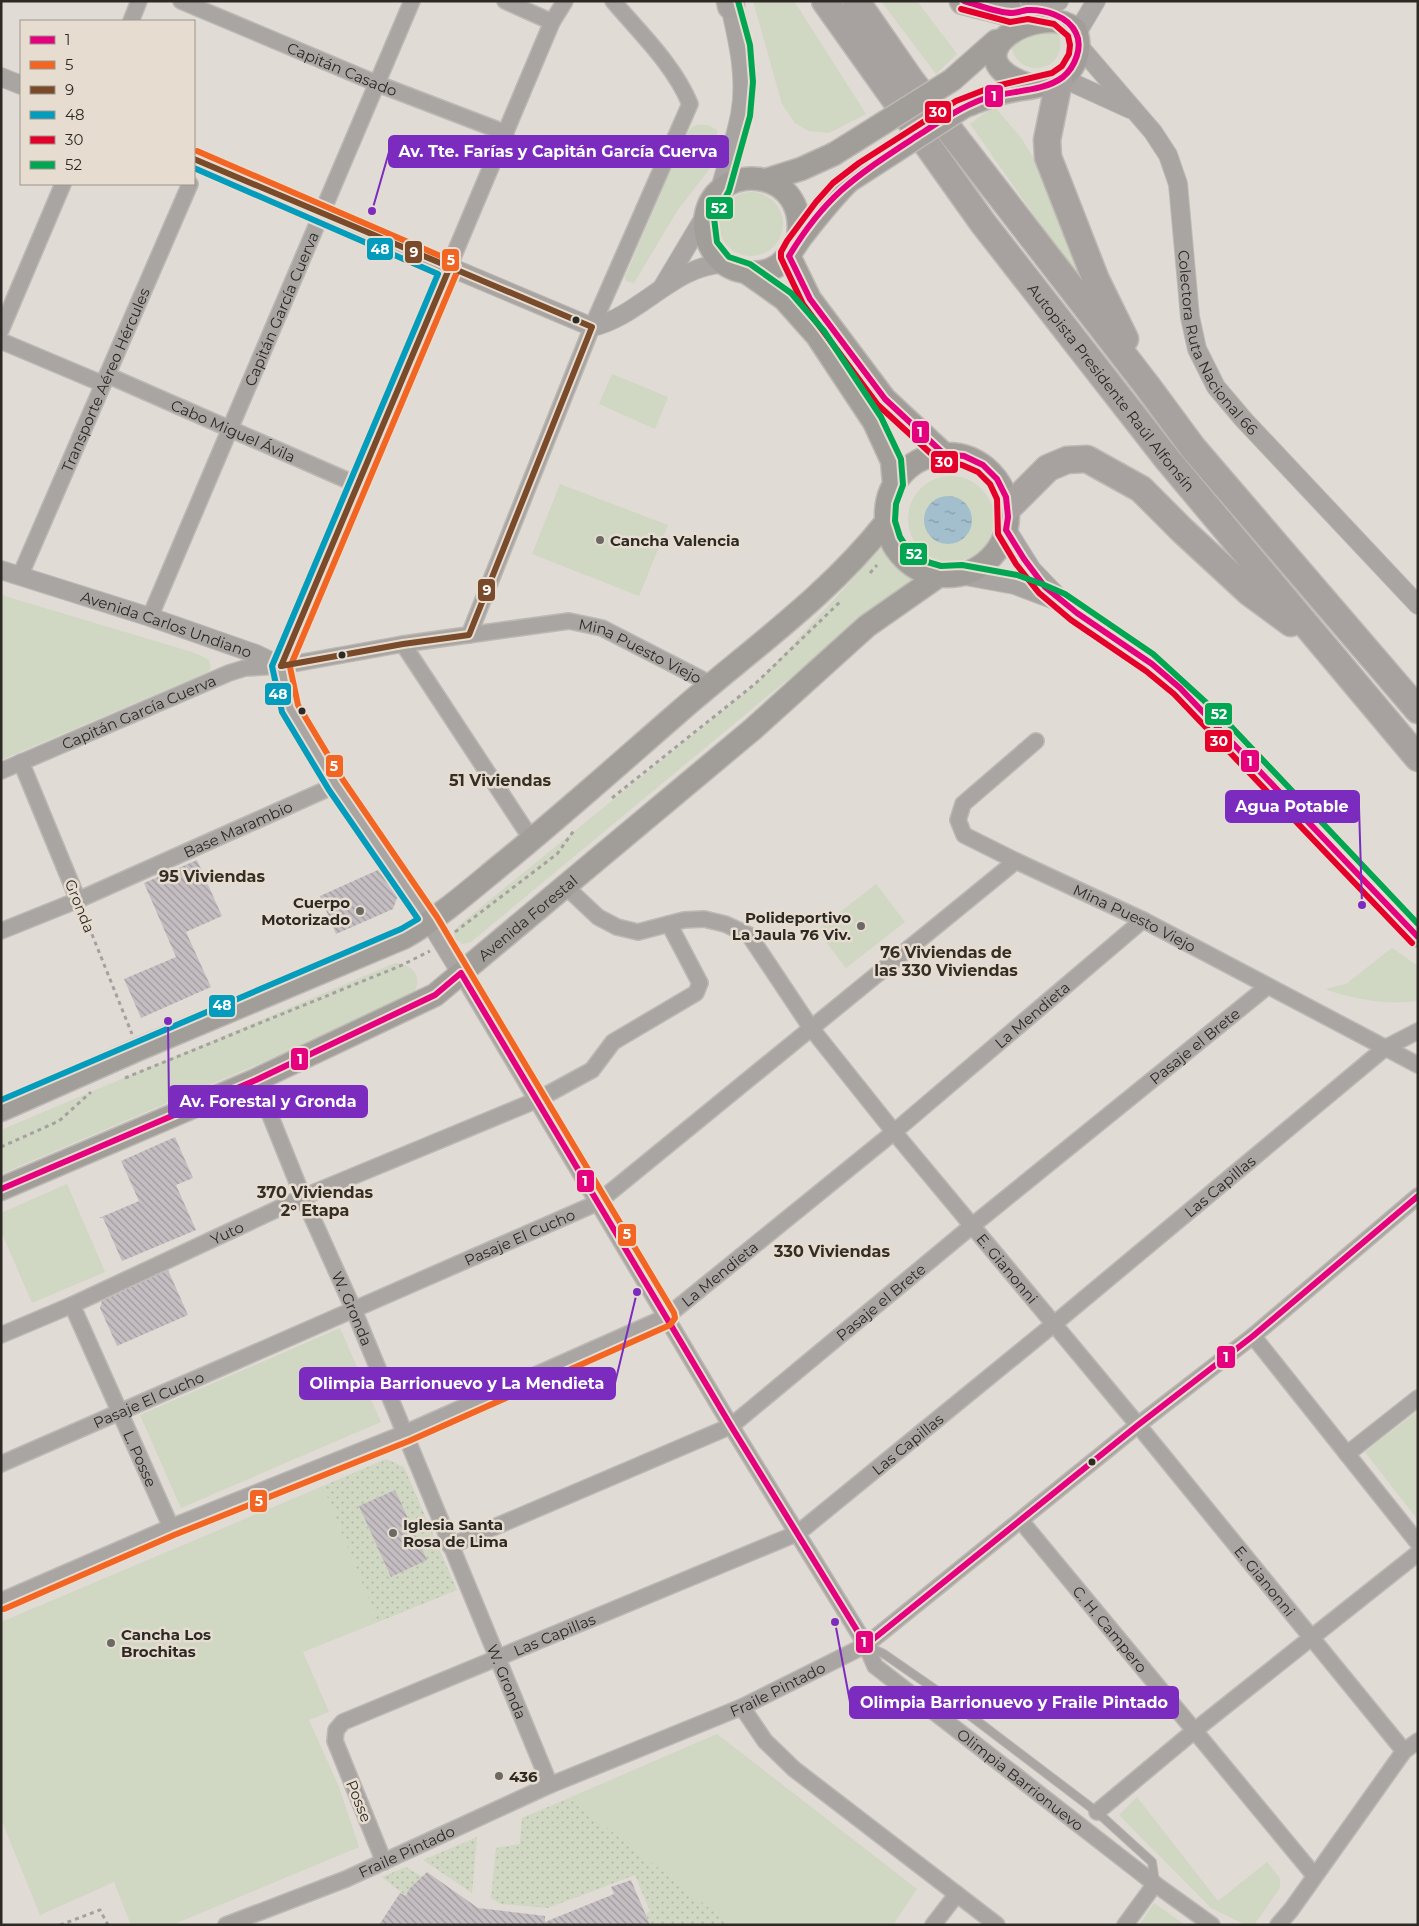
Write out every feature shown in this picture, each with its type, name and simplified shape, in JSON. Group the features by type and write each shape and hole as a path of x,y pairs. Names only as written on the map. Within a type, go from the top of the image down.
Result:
{"highway":[{"name":"Autopista Presidente Raúl Alfonsín","path":"825,1 989,230 1168,460 1418,758"},
{"name":"Autopista Presidente Raúl Alfonsín","path":"856,1 910,79 1204,462 1418,710"},
{"path":"962,1 1037,5"},
{"path":"1060,80 1050,120 1048,157 1096,280 1148,387"},
{"path":"1006,519 1048,468 1067,460 1087,459 1141,489 1249,592 1325,647"}],"main road":[{"path":"729,3 741,46 744,84 741,114 721,189 710,204 705,216 705,231 710,246 724,264 746,272 784,299 817,336 874,422 892,461 894,484"},
{"path":"746,272 762,272 777,266 793,249 829,201 849,182 965,106 998,94 1032,86 1046,85 1060,80 1069,72 1076,60 1078,40 1071,21 1061,11 1037,5 1002,23 996,41 1000,62 1008,74 1019,82 1032,86"},
{"path":"766,180 801,169 834,154 952,80 996,41"},
{"path":"721,189 735,181 750,178 766,180 780,187 791,198 798,212 800,227 793,249 810,299 885,399 944,454"},
{"path":"950,575 978,567 994,554 1006,519 1006,497 997,479 983,465 964,456 944,454 925,458 907,468 894,484 887,502 886,522 892,542 904,558 920,570 950,575 1015,584 1060,601"},
{"path":"1006,519 1031,570 1060,601 1148,660 1173,681 1217,724 1418,937"},
{"path":"1,1110 139,1049 405,937 430,922 532,840 711,684 830,585 864,551 886,522"},
{"name":"Avenida Forestal","path":"1,1189 256,1080 436,995 753,729 867,626 950,575"}],"street":[{"path":"131,20 139,1"},
{"name":"Capitán Casado","path":"181,1 378,84 506,133"},
{"name":"Capitán García Cuerva","path":"150,617 412,1"},
{"path":"505,1 552,22"},
{"path":"281,666 552,22 565,1"},
{"path":"281,666 403,644 469,635 592,327 690,104 679,82 613,1"},
{"path":"1078,40 1096,1"},
{"name":"Colectora Ruta Nacional 66","path":"1078,40 1153,132 1168,155 1178,184 1190,317 1197,349 1216,387 1244,420 1418,605"},
{"path":"1,77 20,85"},
{"path":"1060,80 1134,110"},
{"path":"196,165 322,214 592,327 608,324 662,288 697,270 714,264 724,264"},
{"path":"1,330 63,185"},
{"name":"Transporte Aéreo Hércules","path":"20,576 190,185"},
{"path":"662,288 705,216"},
{"name":"Cabo Miguel Ávila","path":"1,341 229,430 358,485"},
{"name":"Avenida Carlos Undiano","path":"1,570 150,617 256,654 281,666"},
{"name":"Mina Puesto Viejo","path":"469,635 569,621 602,628 711,684"},
{"path":"403,644 532,840"},
{"name":"Capitán García Cuerva","path":"1,771 230,672 245,668 281,666"},
{"name":"Olimpia Barrionuevo","path":"281,666 290,708 336,786 430,922 731,1426 866,1645 875,1666 1155,1884 1212,1925"},
{"name":"Mina Puesto Viejo","path":"1036,741 963,804 958,820 964,834 1016,862 1143,920 1418,1066"},
{"name":"Gronda","path":"22,762 78,900"},
{"name":"Base Marambio","path":"1,931 78,900 336,786"},
{"name":"Pasaje El Cucho","path":"1,1464 353,1308 597,1203 1016,862"},
{"name":"E. Gianonni","path":"565,886 598,917 617,927 638,932 669,924 704,919 726,924 749,935 812,1028 894,1132 1138,1425 1404,1752"},
{"name":"La Mendieta","path":"1,1601 405,1432 666,1317 894,1132 1143,920"},
{"name":"Yuto","path":"1,1335 72,1305 304,1197 537,1100 592,1070 613,1042 696,993 700,983 669,924"},
{"name":"Pasaje el Brete","path":"450,1546 731,1426 973,1225 1268,986"},
{"name":"Las Capillas","path":"335,1741 336,1730 343,1722 798,1533 1054,1324 1385,1048 1418,1031"},
{"name":"W. Gronda","path":"256,1080 405,1432 450,1546 550,1785"},
{"name":"Fraile Pintado","path":"226,1925 294,1901 384,1862 550,1785 742,1706 866,1645 1138,1425 1253,1336 1418,1196"},
{"name":"L. Posse","path":"72,1305 172,1528"},
{"path":"1253,1336 1418,1543"},
{"path":"1346,1454 1418,1398"},
{"name":"C. H. Campero","path":"1021,1521 1314,1875"},
{"path":"1097,1812 1194,1731 1418,1553"},
{"path":"742,1706 765,1741 794,1769 997,1925"},
{"name":"Posse","path":"335,1741 384,1862"},
{"path":"1278,1925 1291,1910 1314,1875 1404,1752 1418,1741"},
{"path":"1125,1925 1155,1884"},
{"path":"933,1925 957,1894"}],"lane":[{"path":"866,1645 884,1654 931,1687 1097,1812 1152,1862 1155,1884"}],"path":[{"name":"Gronda","path":"78,900 139,1049"},
{"path":"60,1925 100,1910 108,1925"}],"green space":[{"path":"753,1 794,1 866,114 829,133 809,131 795,123 782,104"},
{"path":"881,1 917,1 957,54 936,74"},
{"path":"1013,33 1059,33 1060,48 1055,59 1047,66 1036,68 1025,66 1017,59 1012,48"},
{"path":"994,106 1022,139 1037,164 1086,279 1079,279 970,124"},
{"path":"697,125 708,125 717,130 719,149 714,163 677,211 634,283 626,281 625,277 684,138 691,128"},
{"path":"745,192 757,192 774,201 781,212 783,224 781,236 774,247 757,256 745,256 733,251 724,242 719,230 719,218 724,206 733,197"},
{"path":"612,374 668,397 655,429 599,404"},
{"path":"951,476 967,479 975,483 987,495 991,503 994,519 991,535 987,543 975,555 967,559 951,562 935,559 927,555 915,543 911,535 908,519 911,503 915,495 927,483 935,479"},
{"name":"Cancha Valencia","path":"560,484 668,525 639,596 532,554"},
{"path":"884,545 895,566 917,578 770,694 471,942 463,944 455,939 454,931 459,925 758,682"},
{"path":"1,595 192,652 208,659 211,667 208,672 1,760"},
{"name":"Polideportivo La Jaula 76 Viv.","path":"876,884 905,922 846,968 817,930"},
{"path":"1392,948 1418,966 1418,1001 1371,1001 1325,989 1346,984"},
{"path":"395,963 410,967 417,977 416,989 406,1001 1,1174 1,1130"},
{"path":"67,1184 105,1272 32,1303 1,1231 1,1213"},
{"path":"340,1328 381,1422 181,1508 140,1415"},
{"path":"1418,1411 1418,1520 1365,1452"},
{"path":"386,1459 404,1467 457,1590 378,1622 323,1486"},
{"path":"323,1486 378,1622 303,1652 329,1712 309,1720 339,1787 359,1847 172,1925 131,1925 114,1882 40,1915 1,1819 1,1622"},
{"path":"717,1734 917,1889 893,1925 731,1925 569,1798"},
{"path":"1137,1797 1218,1901 1267,1862 1280,1878 1280,1888 1254,1925 1246,1925 1211,1908 1119,1815"},
{"path":"569,1798 731,1925 650,1925 645,1914 650,1911 635,1875 548,1908 501,1904 491,1898 496,1848 520,1844 522,1818"},
{"path":"477,1837 472,1893 423,1860"},
{"path":"406,1867 422,1877 406,1896 382,1877"},
{"path":"1154,1903 1185,1925 1139,1925"}],"water":[{"path":"943,496 953,496 962,500 968,506 972,520 968,534 962,540 953,544 943,544 934,540 928,534 924,525 924,515 928,506 934,500"}],"building":[{"path":"197,860 222,916 186,932 211,987 141,1018 124,979 176,957 144,883"},
{"path":"380,869 398,895 393,909 336,934 320,896"},
{"path":"175,1137 193,1178 176,1185 196,1230 122,1261 103,1218 99,1218 139,1201 121,1161"},
{"path":"168,1270 188,1315 117,1346 100,1308 102,1301"},
{"name":"Iglesia Santa Rosa de Lima","path":"395,1490 427,1560 391,1577 359,1506"},
{"path":"427,1872 478,1908 545,1916 545,1922 614,1894 611,1887 631,1880 650,1925 379,1925 400,1893 406,1896 409,1889"}],"transit line":[{"name":"52","path":"738,1 750,45 753,82 750,116 729,191 714,218 717,242 729,257 750,264 791,293 824,331 881,417 901,459 903,485 896,504 895,521 900,537 910,552 924,561 941,566 962,565 1017,575 1042,584 1065,594 1153,654 1223,718 1418,924"},
{"name":"1","path":"964,1 1000,12 1014,13 1034,10 1048,12 1061,18 1072,27 1078,38 1077,56 1071,68 1063,77 1045,86 993,96 974,103 949,116 896,150 845,187 817,216 789,256 810,299 885,399 944,454 964,456 983,465 997,479 1006,497 1008,517 1006,530 1024,559 1045,587 1077,613 1152,664 1180,688 1418,937"},
{"name":"30","path":"961,9 1010,22 1028,19 1054,24 1068,36 1069,54 1062,66 1052,73 992,87 956,101 859,163 833,183 816,202 781,252 781,258 803,304 878,405 939,461 962,465 978,472 990,484 997,499 998,534 1016,564 1039,593 1071,620 1146,671 1174,694 1412,943"},
{"name":"5","path":"4,1609 174,1535 409,1441 670,1325 675,1318 674,1313 437,917 343,780 298,705 290,667 457,272 457,266 452,261 197,151"},
{"name":"9","path":"195,159 592,327 469,635 403,644 281,666"},
{"name":"48","path":"1,1100 401,929 418,919 329,790 282,712 272,666 438,274 195,168"},
{"name":"9","path":"281,666 449,269"},
{"name":"1","path":"1,1189 256,1080 435,995 461,973 731,1426 866,1645 1138,1425 1253,1336 1418,1196"}],"place":[{"name":"Av. Tte. Farías y Capitán García Cuerva","path":"372,211"},
{"name":"Cancha Valencia","path":"600,540"},
{"name":"Agua Potable","path":"1362,905"},
{"name":"Cuerpo Motorizado","path":"360,911"},
{"name":"Polideportivo La Jaula 76 Viv.","path":"861,926"},
{"name":"Av. Forestal y Gronda","path":"168,1021"},
{"name":"Olimpia Barrionuevo y La Mendieta","path":"637,1292"},
{"name":"Iglesia Santa Rosa de Lima","path":"393,1533"},
{"name":"Olimpia Barrionuevo y Fraile Pintado","path":"835,1622"},
{"name":"Cancha Los Brochitas","path":"111,1643"},
{"name":"436","path":"499,1776"}],"district":[{"name":"51 Viviendas","path":"500,780"},
{"name":"95 Viviendas","path":"212,876"},
{"name":"76 Viviendas de las 330 Viviendas","path":"946,961"},
{"name":"370 Viviendas 2° Etapa","path":"315,1201"},
{"name":"330 Viviendas","path":"832,1251"}]}
